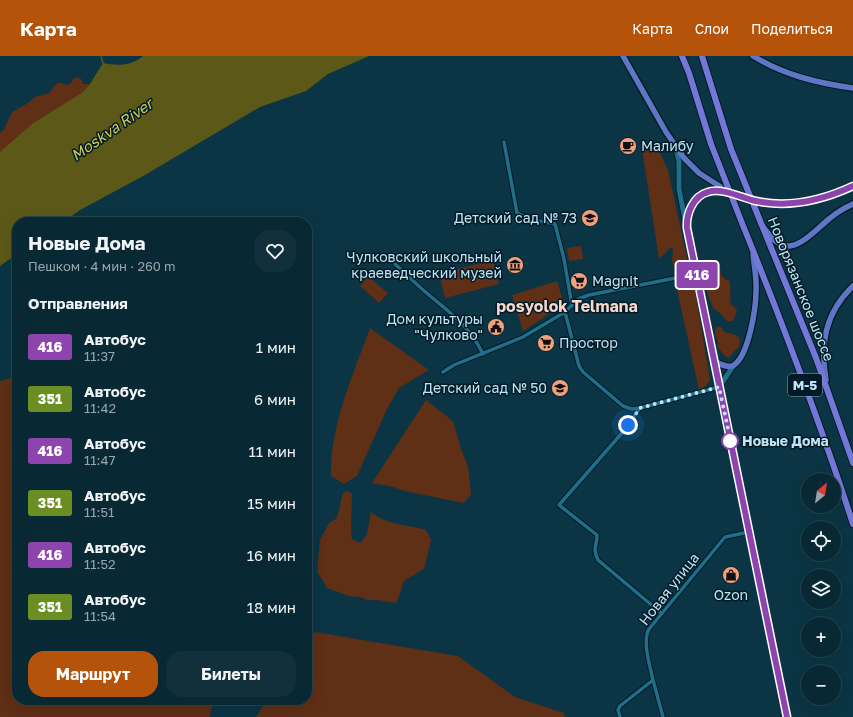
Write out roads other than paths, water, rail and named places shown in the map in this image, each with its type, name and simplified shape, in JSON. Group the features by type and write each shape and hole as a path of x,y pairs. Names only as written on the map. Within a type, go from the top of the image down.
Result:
{"highway":[{"name":"М-5","path":"682,56 689,73 711,144 797,363 853,524"},
{"name":"Новорязанское шоссе","path":"702,56 731,149 816,358 853,463"}],"main road":[{"path":"624,56 666,132 684,158 699,173 719,186 739,196"},
{"path":"753,56 778,70 800,78 830,85 853,88"},
{"path":"676,148 679,162 679,189 787,717"},
{"path":"687,228 687,218 690,208 704,193 716,191 769,203 798,203 826,196 853,186"},
{"path":"761,223 775,241 781,245 793,246 803,240 830,218 853,204"},
{"path":"719,387 744,350 753,321 756,291 752,248"},
{"path":"828,390 823,363 824,339 832,314 853,286"},
{"path":"714,361 723,366 734,365"}],"street":[{"path":"504,142 517,213 534,220 555,224 564,259 572,306"},
{"path":"395,264 422,289 455,316 476,340 483,354"},
{"path":"443,372 456,365 523,337 565,312 578,299 589,295 696,274"},
{"path":"565,312 579,366 583,372 622,406 632,409 640,408 719,387"},
{"path":"640,408 622,433 559,505 598,535 595,545 595,552 598,560 661,613"},
{"name":"Новая улица","path":"663,717 653,680 646,633 725,537 749,532"},
{"path":"620,717 618,710 620,706 653,680"}],"water":[{"name":"Moskva River","path":"143,56 369,56 328,74 306,91 260,107 145,175 80,210 70,217 12,217 12,258 0,266 0,152 32,124 83,92 90,84 103,63 113,65 124,64 134,62"}],"waterway":[{"path":"101,56 103,63"}],"place":[{"name":"Малибу","path":"628,146"},
{"name":"Детский сад № 73","path":"590,218"},
{"name":"Чулковский школьный краеведческий музей","path":"515,265"},
{"name":"Magnit","path":"579,281"},
{"name":"Дом культуры \"Чулково\"","path":"496,327"},
{"name":"Простор","path":"546,343"},
{"name":"Детский сад № 50","path":"560,388"},
{"name":"Новые Дома","path":"730,441"},
{"name":"Ozon","path":"731,575"}],"district":[{"name":"posyolok Telmana","path":"567,306"}]}
